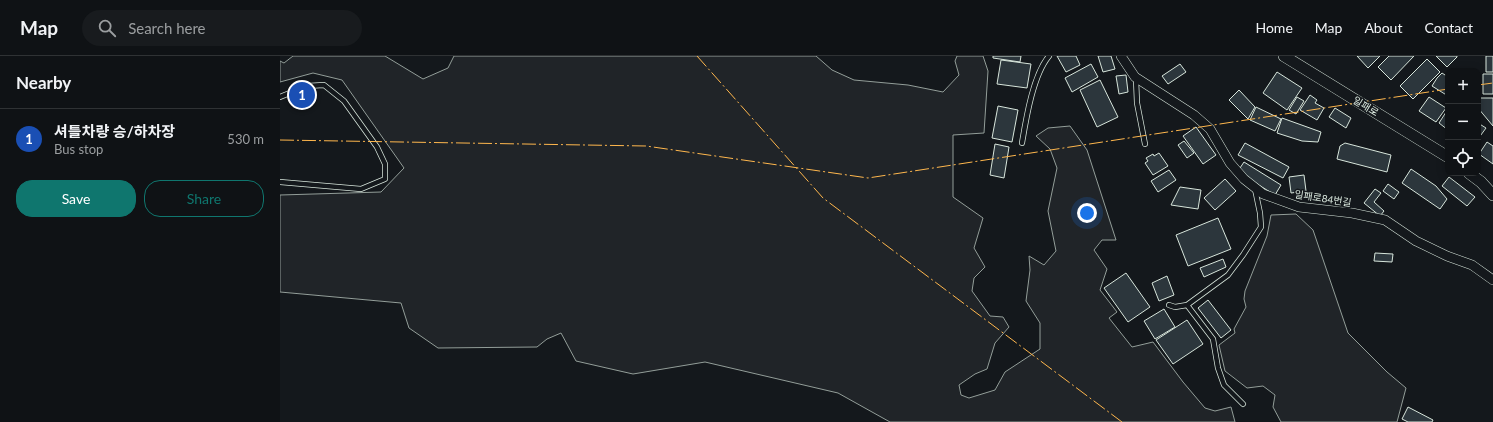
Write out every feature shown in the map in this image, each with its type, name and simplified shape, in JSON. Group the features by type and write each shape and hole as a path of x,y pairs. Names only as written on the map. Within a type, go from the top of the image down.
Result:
{"street":[{"name":"일패로84번길","path":"1121,56 1136,77 1194,115 1210,129 1230,163 1244,179 1263,194 1299,207 1352,213 1385,220 1416,242 1472,265 1493,280"},
{"name":"일패로","path":"1284,56 1445,155"},
{"path":"1473,176 1493,195"}],"lane":[{"path":"1022,143 1029,105 1043,63 1049,56"},
{"path":"1136,77 1138,103 1145,144"},
{"path":"280,97 307,86 324,85 344,101 377,147 385,164 385,179 361,189 280,182"},
{"path":"1169,305 1175,307 1187,305 1228,275 1243,255 1261,227 1260,213 1254,188"},
{"path":"1187,305 1213,339 1218,368 1224,385 1243,404"}],"shaded area":[{"path":"293,56 385,56 423,79 448,68 454,56 816,56 832,70 854,80 908,85 943,92 959,75 955,61 957,56 983,56 988,71 984,133 953,135 953,197 983,218 974,248 985,267 974,278 972,291 990,316 1003,317 1009,327 995,343 987,369 975,374 959,385 961,395 969,398 995,390 1005,372 1040,349 1040,323 1026,301 1030,270 1029,256 1044,265 1056,251 1048,211 1057,168 1050,149 1036,136 1048,128 1070,126 1087,150 1116,240 1102,240 1094,250 1107,269 1100,290 1117,312 1109,318 1132,347 1153,342 1205,408 1215,411 1231,407 1235,422 890,422 838,393 705,362 633,374 576,361 561,333 547,339 537,347 438,348 409,328 401,303 280,292 280,195 381,192 404,168 342,80 313,73 280,82 280,61 284,63"},
{"path":"1296,214 1313,230 1348,333 1387,372 1406,388 1397,422 1281,422 1273,407 1275,395 1263,386 1247,388 1225,371 1219,345 1235,333 1234,329 1246,307 1244,299 1245,291 1267,236 1271,215"}],"building":[{"path":"993,56 1021,56 1020,62 993,58"},
{"path":"1057,56 1076,56 1080,65 1066,72"},
{"path":"1098,56 1111,56 1115,69 1103,72"},
{"path":"1357,56 1380,56 1368,68"},
{"path":"1389,56 1414,56 1391,80 1378,67"},
{"path":"1436,56 1457,56 1457,57 1447,67"},
{"path":"1486,56 1493,56 1493,72 1486,72"},
{"path":"1427,59 1440,72 1413,99 1400,86"},
{"path":"1001,60 1031,64 1027,88 997,84"},
{"path":"1091,64 1098,77 1072,92 1065,78"},
{"path":"1180,64 1186,72 1168,84 1162,76"},
{"path":"1277,72 1302,88 1287,110 1263,93"},
{"path":"1442,73 1445,75 1445,94 1432,86"},
{"path":"1483,74 1493,74 1493,94 1483,94"},
{"path":"1126,75 1128,92 1119,94 1116,76"},
{"path":"1100,80 1118,117 1097,127 1080,90"},
{"path":"1239,90 1255,107 1248,119 1229,100"},
{"path":"1310,95 1317,100 1315,103 1324,108 1317,120 1300,110"},
{"path":"1297,97 1304,101 1296,114 1289,110"},
{"path":"1429,97 1445,107 1436,122 1419,111"},
{"path":"1481,98 1493,98 1493,126 1481,112"},
{"path":"998,106 1018,110 1012,142 992,138"},
{"path":"1256,107 1281,119 1275,131 1250,120"},
{"path":"1335,108 1351,118 1346,128 1329,117"},
{"path":"1445,114 1445,128 1439,123"},
{"path":"1282,118 1321,132 1318,142 1302,141 1277,133"},
{"path":"1481,125 1486,128 1481,135"},
{"path":"1196,127 1216,155 1203,164 1183,136"},
{"path":"1184,141 1194,153 1187,158 1178,145"},
{"path":"1487,142 1493,146 1493,164 1481,155 1481,151"},
{"path":"1245,143 1289,167 1283,178 1238,155"},
{"path":"1345,143 1391,155 1387,172 1337,159 1340,146"},
{"path":"995,144 1009,147 1004,178 990,175"},
{"path":"1159,153 1168,166 1153,175 1145,163 1148,161 1146,158 1153,154 1154,156"},
{"path":"1244,162 1281,185 1275,195 1238,171"},
{"path":"1411,169 1436,186 1447,199 1440,209 1402,183"},
{"path":"1169,170 1176,180 1158,192 1151,181"},
{"path":"1304,175 1306,191 1291,193 1289,177"},
{"path":"1449,177 1475,197 1467,206 1442,186"},
{"path":"1225,179 1236,191 1215,210 1204,198"},
{"path":"1388,184 1399,192 1394,199 1383,191"},
{"path":"1180,187 1201,190 1198,209 1171,205"},
{"path":"1375,189 1381,193 1374,202 1384,211 1380,216 1364,203"},
{"path":"1218,218 1231,249 1188,266 1176,235"},
{"path":"1375,253 1393,254 1392,262 1374,261"},
{"path":"1223,259 1226,267 1204,277 1200,268"},
{"path":"1126,273 1150,307 1128,322 1104,288"},
{"path":"1167,276 1174,295 1159,301 1152,283"},
{"path":"1208,300 1231,330 1221,338 1198,308"},
{"path":"1164,309 1175,327 1155,339 1144,321"},
{"path":"1187,320 1203,344 1173,364 1156,340"},
{"path":"1408,407 1433,420 1432,422 1408,422 1402,419"}],"power":[{"path":"697,56 823,198 1122,422"},
{"path":"1481,85 1493,83"},
{"path":"280,140 646,146 868,178 1445,89"}],"place":[{"name":"셔틀차량 승/하차장","path":"302,95"}]}
